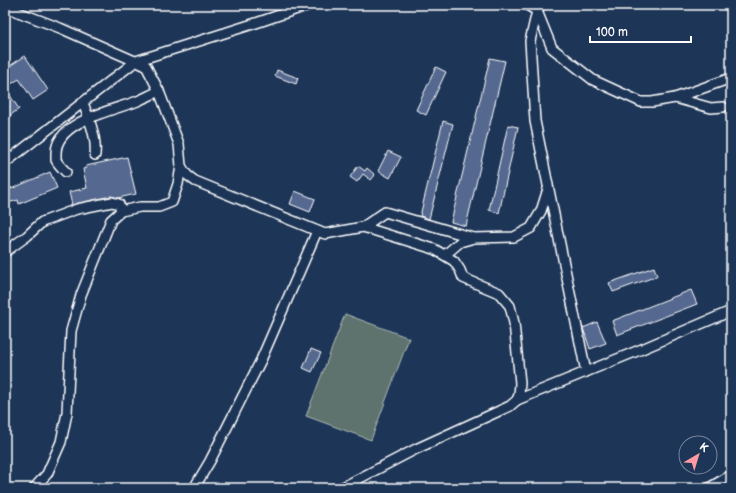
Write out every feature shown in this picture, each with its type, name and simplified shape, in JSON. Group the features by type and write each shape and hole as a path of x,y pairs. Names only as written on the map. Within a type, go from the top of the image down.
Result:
{"street":[{"path":"5,163 136,61 309,5"},
{"path":"527,5 539,8"},
{"path":"5,7 60,28 146,66 159,90 179,144 181,166 178,184 172,202 159,207 140,207 121,211 111,220 81,295 71,331 66,413 61,442 47,474 34,488"},
{"path":"539,8 552,48 593,80 641,102 652,102 675,98 731,78"},
{"path":"539,8 530,42 535,121 586,372"},
{"path":"66,172 56,160 57,144 68,130 88,118 139,100 159,90"},
{"path":"675,98 711,108 723,107"},
{"path":"83,103 96,146 95,155"},
{"path":"181,166 187,175 195,181 325,234 363,227 385,212 474,238"},
{"path":"445,255 460,242 474,238 514,237 531,228 541,211 549,187"},
{"path":"5,252 27,236 42,222 77,209 112,202 118,204 121,211"},
{"path":"363,227 402,238 445,255 454,261 463,278 499,293 510,306 514,323 520,382 517,400"},
{"path":"194,488 210,461 261,360 317,231"},
{"path":"341,488 416,449 510,406 517,400 731,311"},
{"path":"709,488 731,475"}],"green space":[{"path":"345,314 409,338 371,440 306,416"}],"building":[{"path":"25,56 48,90 33,100 19,79 5,88 5,69"},
{"path":"490,58 505,61 466,226 451,222"},
{"path":"436,67 446,72 426,115 416,110"},
{"path":"277,70 298,78 296,84 275,76"},
{"path":"5,88 19,109 5,119"},
{"path":"443,121 453,124 429,219 420,216"},
{"path":"508,125 518,127 499,213 489,210"},
{"path":"388,151 401,157 390,178 378,171"},
{"path":"127,157 136,194 118,198 111,196 72,205 69,192 87,188 83,169 86,168 86,166"},
{"path":"358,166 365,171 367,168 375,175 371,180 363,174 357,182 350,177"},
{"path":"50,172 57,188 19,204 18,200 8,203 5,195 5,189 11,187 11,189"},
{"path":"295,191 315,199 310,212 290,204"},
{"path":"654,267 657,276 613,292 609,283"},
{"path":"691,290 697,304 617,335 612,321"},
{"path":"597,322 606,343 590,349 583,328"},
{"path":"311,349 321,353 312,372 303,368"}]}
